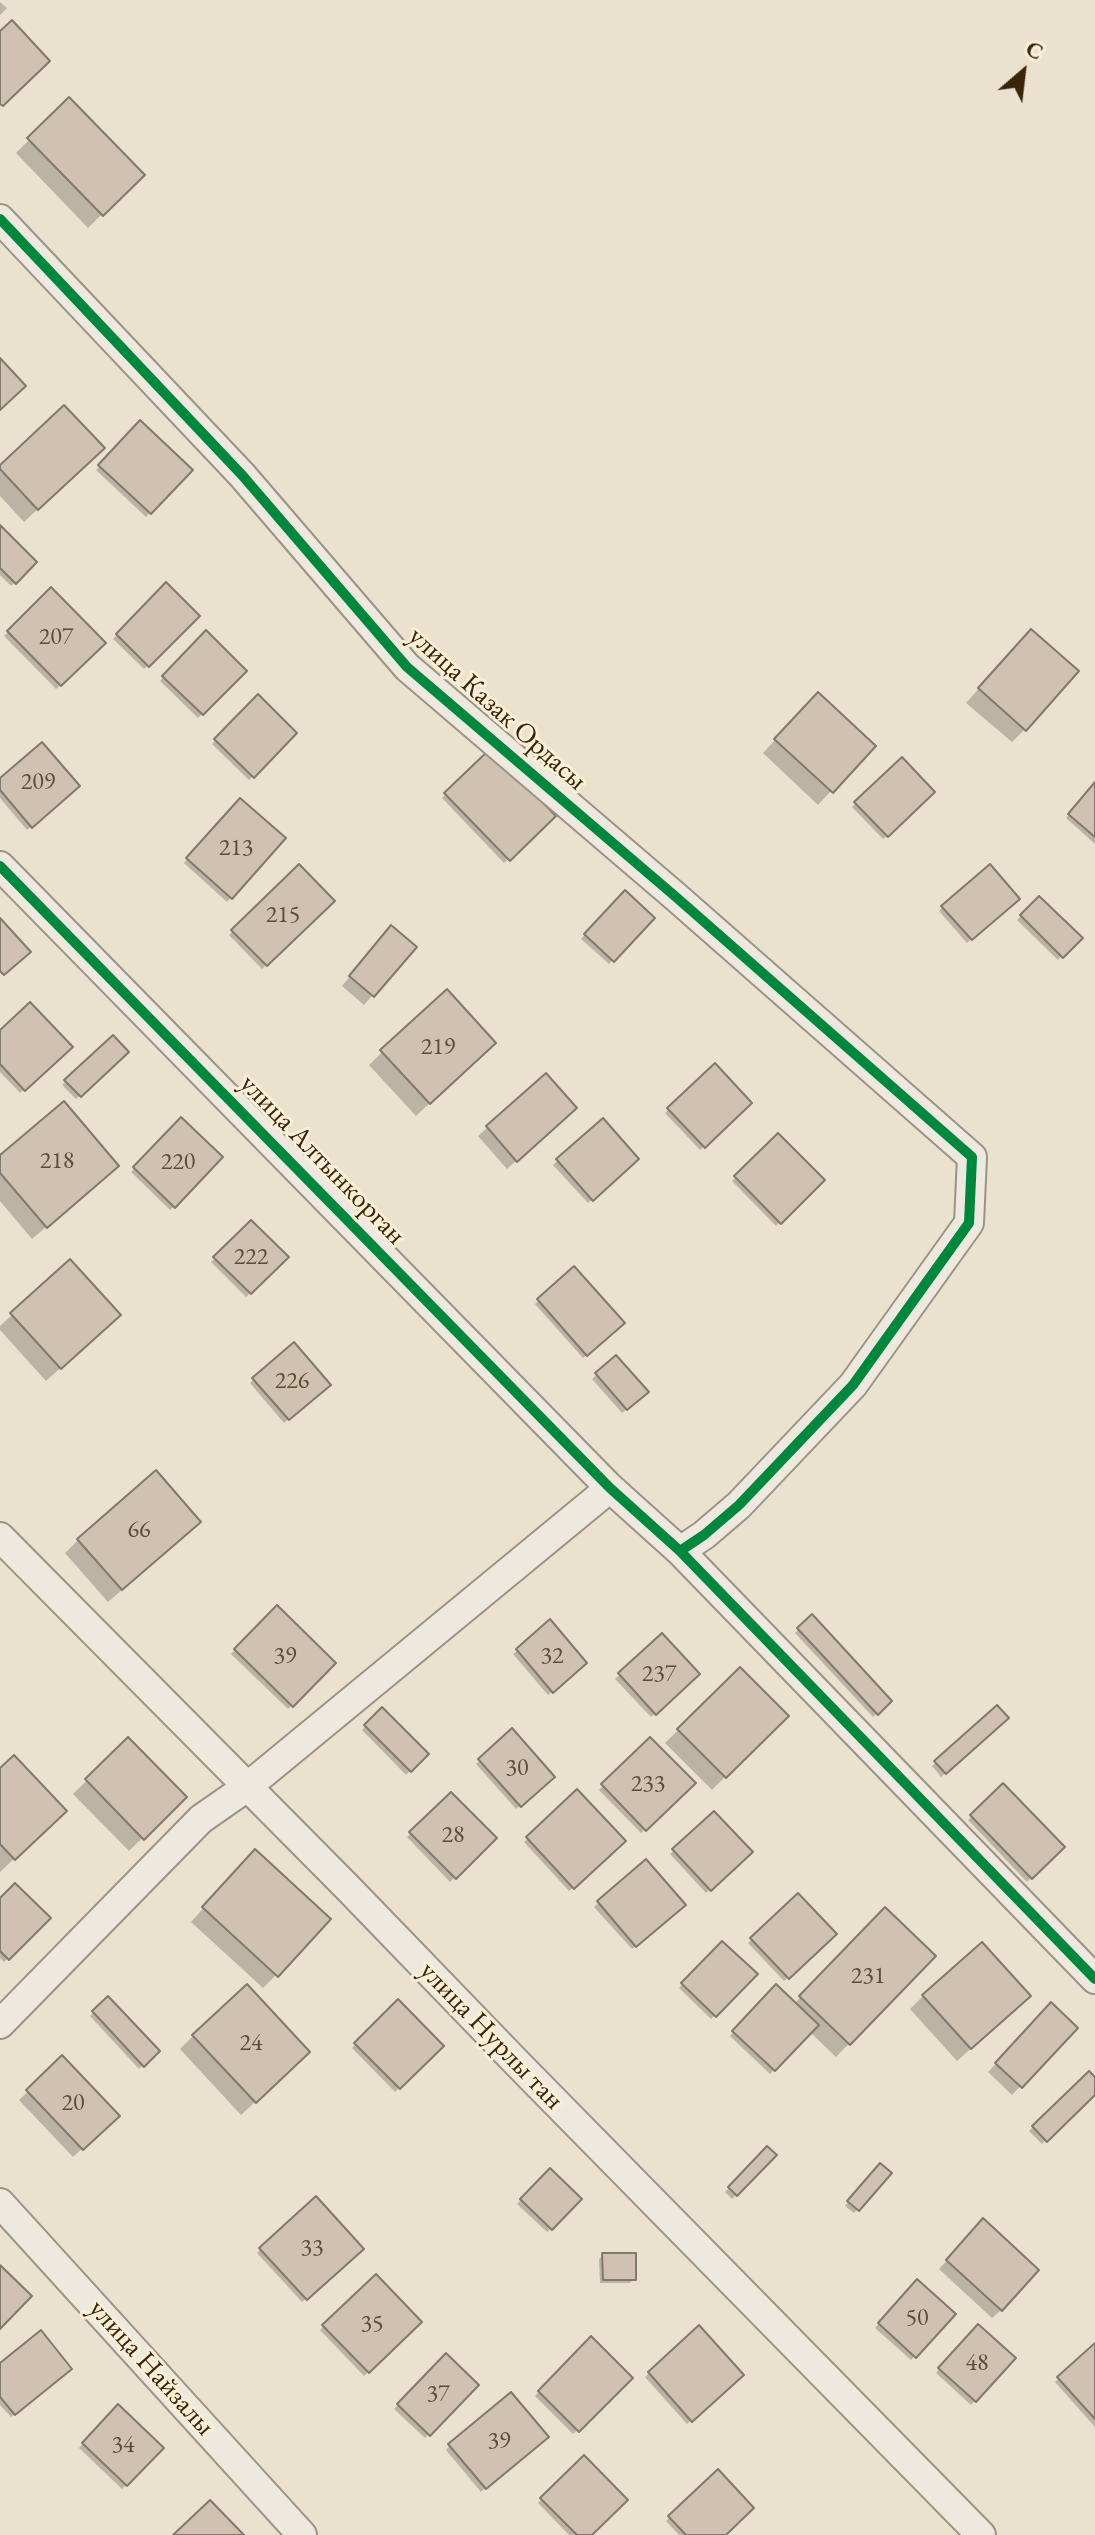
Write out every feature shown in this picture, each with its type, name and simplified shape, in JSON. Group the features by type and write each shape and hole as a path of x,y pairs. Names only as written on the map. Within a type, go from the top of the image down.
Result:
{"street":[{"name":"улица Казак Ордасы","path":"0,219 242,475 407,667 676,897 972,1157 969,1223 853,1385 739,1505 680,1551"},
{"name":"улица Алтынкорган","path":"0,866 610,1488 680,1551 1095,1979"},
{"path":"0,2024 201,1819 247,1787 610,1488"},
{"name":"улица Нурлы тан","path":"0,1537 981,2535"},
{"name":"улица Найзалы","path":"0,2203 302,2535"}],"building":[{"path":"12,20 50,61 3,106 0,104 0,31"},
{"path":"69,97 145,175 103,216 27,138"},
{"path":"0,358 26,386 0,410"},
{"path":"64,405 105,448 38,510 0,469 0,465"},
{"path":"140,420 193,470 151,514 98,465"},
{"path":"0,525 37,562 16,584 0,568"},
{"path":"166,582 200,616 149,667 116,634"},
{"path":"51,587 106,643 61,686 7,631"},
{"path":"1031,629 1079,671 1026,731 978,688"},
{"path":"206,630 247,671 203,715 162,676"},
{"path":"818,692 876,746 833,793 774,739"},
{"path":"258,694 297,733 254,778 214,739"},
{"path":"42,742 80,786 32,828 0,790 0,778"},
{"path":"490,749 556,816 510,861 444,793"},
{"path":"902,757 935,792 888,837 854,802"},
{"path":"1095,782 1095,837 1068,814"},
{"path":"240,798 286,838 232,899 186,858"},
{"path":"299,864 335,901 267,966 231,930"},
{"path":"990,864 1020,899 972,940 941,906"},
{"path":"625,890 655,918 614,962 584,934"},
{"path":"1039,896 1083,938 1063,958 1020,915"},
{"path":"0,918 31,952 4,975 0,971"},
{"path":"391,925 417,947 374,997 349,976"},
{"path":"447,989 496,1043 430,1104 380,1050"},
{"path":"30,1002 73,1047 25,1091 0,1064 0,1030"},
{"path":"113,1035 129,1052 81,1097 64,1080"},
{"path":"715,1063 752,1103 705,1148 667,1108"},
{"path":"546,1073 577,1108 517,1162 486,1126"},
{"path":"64,1101 119,1166 47,1228 0,1173 0,1155"},
{"path":"181,1117 223,1157 175,1208 133,1167"},
{"path":"603,1118 639,1159 593,1201 556,1159"},
{"path":"778,1133 825,1180 781,1224 734,1176"},
{"path":"251,1220 289,1257 251,1294 213,1257"},
{"path":"70,1259 121,1315 61,1369 10,1313"},
{"path":"574,1266 625,1323 587,1356 537,1299"},
{"path":"294,1342 331,1385 289,1420 252,1378"},
{"path":"616,1355 649,1392 627,1410 595,1373"},
{"path":"156,1470 201,1522 122,1590 77,1539"},
{"path":"277,1605 336,1663 293,1707 234,1649"},
{"path":"812,1614 892,1701 878,1715 797,1628"},
{"path":"550,1619 587,1663 553,1693 516,1649"},
{"path":"662,1633 700,1674 656,1715 618,1673"},
{"path":"740,1667 789,1716 726,1778 677,1729"},
{"path":"997,1705 1009,1718 946,1774 934,1761"},
{"path":"382,1707 429,1754 411,1772 364,1725"},
{"path":"512,1728 555,1777 521,1807 478,1759"},
{"path":"128,1737 187,1797 144,1840 85,1779"},
{"path":"650,1737 696,1783 646,1831 601,1784"},
{"path":"14,1755 67,1811 15,1860 0,1844 0,1768"},
{"path":"1003,1783 1065,1847 1032,1879 970,1815"},
{"path":"577,1789 626,1841 574,1889 526,1837"},
{"path":"451,1792 497,1838 456,1879 409,1832"},
{"path":"714,1811 753,1852 711,1891 672,1849"},
{"path":"255,1849 331,1919 278,1977 202,1907"},
{"path":"646,1859 686,1905 636,1947 597,1901"},
{"path":"15,1883 51,1918 9,1960 0,1951 0,1898"},
{"path":"798,1893 837,1934 789,1979 750,1938"},
{"path":"885,1907 936,1956 850,2045 799,1996"},
{"path":"722,1941 758,1974 716,2017 681,1983"},
{"path":"982,1942 1031,1996 971,2049 922,1995"},
{"path":"247,1984 310,2052 256,2103 192,2035"},
{"path":"776,1984 819,2025 775,2071 732,2031"},
{"path":"108,1996 160,2051 144,2067 92,2011"},
{"path":"398,1999 444,2046 400,2089 354,2043"},
{"path":"1051,2002 1078,2028 1022,2088 995,2063"},
{"path":"62,2055 120,2116 83,2150 26,2090"},
{"path":"1089,2071 1095,2077 1095,2095 1047,2142 1032,2126"},
{"path":"767,2146 777,2155 737,2196 728,2187"},
{"path":"880,2163 892,2173 859,2211 847,2201"},
{"path":"550,2168 582,2199 552,2230 520,2199"},
{"path":"316,2196 364,2249 307,2300 259,2248"},
{"path":"983,2218 1039,2270 1002,2311 946,2260"},
{"path":"602,2253 636,2253 636,2280 603,2280"},
{"path":"0,2265 32,2296 0,2329"},
{"path":"376,2274 422,2322 369,2373 322,2325"},
{"path":"917,2279 956,2314 916,2358 878,2323"},
{"path":"978,2324 1016,2358 976,2402 938,2368"},
{"path":"699,2325 744,2375 692,2422 648,2372"},
{"path":"41,2330 72,2369 15,2415 0,2397 0,2363"},
{"path":"591,2336 633,2378 579,2432 538,2391"},
{"path":"1095,2343 1095,2419 1057,2377"},
{"path":"446,2353 479,2385 430,2436 397,2404"},
{"path":"511,2392 549,2437 486,2489 448,2444"},
{"path":"118,2404 164,2448 127,2486 82,2443"},
{"path":"584,2455 628,2500 592,2535 577,2535 540,2498"},
{"path":"718,2469 754,2508 726,2535 686,2535 668,2516"},
{"path":"210,2500 244,2535 173,2535"}],"cycle path":[{"path":"0,219 242,475 407,667 676,897 972,1157 969,1223 853,1385 739,1505 680,1551"},
{"path":"0,866 610,1488 680,1551 1095,1979"}]}
